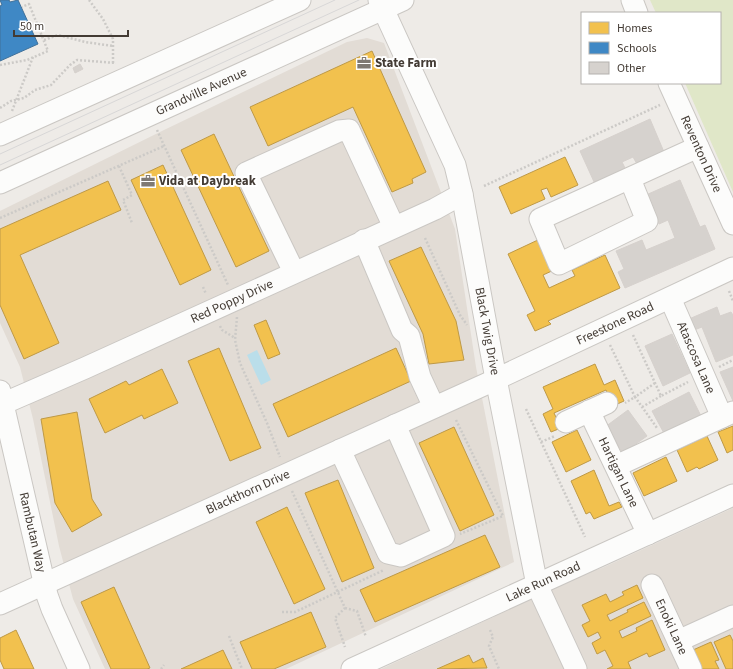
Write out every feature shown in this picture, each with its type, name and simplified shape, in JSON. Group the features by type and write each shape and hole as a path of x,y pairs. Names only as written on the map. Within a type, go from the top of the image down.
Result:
{"street":[{"path":"5,126 300,0"},
{"name":"Grandville Avenue","path":"0,183 381,4 403,0"},
{"path":"632,0 637,12"},
{"name":"Black Twig Drive","path":"381,4 455,165 462,194 496,379 537,584 576,669"},
{"name":"Reventon Drive","path":"669,84 733,224"},
{"path":"294,272 246,173 339,131 349,130 394,227"},
{"path":"630,178 647,221 559,264 540,219 698,147"},
{"name":"Red Poppy Drive","path":"1,400 85,368 435,209 462,194"},
{"path":"364,240 402,330 409,336 420,377 434,408"},
{"name":"Freestone Road","path":"496,379 733,268"},
{"name":"Atascosa Lane","path":"616,466 727,415 703,374 670,298"},
{"name":"Blackthorn Drive","path":"0,604 496,379"},
{"name":"Rambutan Way","path":"1,400 44,584 52,609 79,669"},
{"path":"566,422 598,407"},
{"name":"Hartigan Lane","path":"598,407 616,466 648,534"},
{"path":"340,450 388,553 401,556 444,536 395,425"},
{"name":"Lake Run Road","path":"352,669 733,495"},
{"name":"Enoki Lane","path":"652,585 690,669"},
{"path":"678,641 733,616"}],"path":[{"path":"89,0 103,19 113,39 113,68"},
{"path":"0,65 27,60 48,51 29,4 22,7"},
{"path":"44,40 58,35 85,42 113,46"},
{"path":"5,126 33,57"},
{"path":"0,108 11,101 24,98 35,90 50,85 77,60 118,63"},
{"path":"484,186 664,103"},
{"path":"156,130 230,289"},
{"path":"0,218 164,146"},
{"path":"119,166 132,195 123,200 132,223"},
{"path":"425,238 460,315 468,326"},
{"path":"729,292 733,301"},
{"path":"237,312 235,338 240,363 267,423 293,496 338,593 346,608 357,611 366,637"},
{"path":"222,330 235,338"},
{"path":"634,335 661,396"},
{"path":"610,346 634,397 667,443"},
{"path":"642,407 703,374 733,360"},
{"path":"598,407 612,412 655,383"},
{"path":"526,409 585,537"},
{"path":"454,537 503,516 456,420"},
{"path":"282,612 295,612 385,570"},
{"path":"345,647 335,618 346,608"},
{"path":"490,630 493,637 489,646 499,669"},
{"path":"229,636 242,669"},
{"path":"161,669 164,665"}],"shaded area":[{"name":"Vida at Daybreak","path":"367,38 384,43 455,229 476,367 514,562 286,669 105,669 73,599 59,546 33,419 20,367 0,323 0,211 347,42"},
{"path":"733,508 733,669 381,669 494,617 498,611 591,569 596,570 602,568"}],"green space":[{"path":"650,0 733,0 733,192 685,84 721,84 721,12 656,12"}],"water":[{"path":"257,350 271,380 261,385 247,355"}],"building: Homes":[{"path":"372,51 426,172 412,179 413,183 392,192 353,107 268,146 250,107"},
{"path":"214,134 269,251 236,267 181,150"},
{"path":"565,157 578,185 551,197 547,188 541,190 545,199 511,214 499,187"},
{"path":"163,165 211,270 180,285 131,180"},
{"path":"108,181 121,210 20,255 59,343 24,359 0,305 0,229"},
{"path":"540,239 554,270 543,275 549,288 575,276 572,270 605,255 620,288 548,321 551,324 535,331 527,315 535,311 508,254"},
{"path":"421,247 456,321 464,360 429,364 423,334 389,261"},
{"path":"266,320 280,354 268,359 254,325"},
{"path":"219,348 261,448 230,461 188,361"},
{"path":"396,348 411,381 288,437 273,404"},
{"path":"595,364 604,385 615,380 624,401 613,406 606,390 554,413 561,428 551,432 543,414 553,409 543,387"},
{"path":"162,369 178,403 144,419 142,415 105,433 89,399 126,381 129,385"},
{"path":"77,412 92,499 102,515 72,532 55,503 41,419"},
{"path":"733,426 733,450 727,453 718,432"},
{"path":"454,427 494,515 460,531 419,443"},
{"path":"577,430 591,460 566,472 552,442"},
{"path":"707,436 718,460 699,469 697,467 687,472 677,450"},
{"path":"666,457 677,481 644,496 633,473"},
{"path":"594,470 609,506 619,502 622,507 594,519 590,512 586,514 571,481"},
{"path":"338,480 374,568 342,582 305,493"},
{"path":"287,507 325,589 294,604 256,522"},
{"path":"485,535 500,567 375,622 360,590"},
{"path":"637,585 643,598 607,615 610,621 628,612 627,610 644,602 651,616 619,631 622,638 637,631 636,628 652,620 665,650 649,657 647,653 628,662 631,669 607,669 613,666 605,650 597,654 592,643 601,638 598,632 588,637 582,625 590,621 582,605 606,594 610,602 624,595 622,592"},
{"path":"114,587 150,668 111,669 81,602"},
{"path":"311,612 326,647 274,669 252,669 240,642"},
{"path":"16,630 34,669 4,669 0,660 0,638"},
{"path":"730,635 733,641 733,669 726,669 714,642"},
{"path":"711,642 719,660 715,661 719,669 701,669 693,650"},
{"path":"223,650 232,669 181,669"},
{"path":"469,655 473,663 483,658 487,668 437,669"}],"building: Schools":[{"path":"0,0 9,0 10,2 18,0 38,44 0,61 0,6 2,5"}],"building: Other":[{"path":"80,64 83,69 75,73 73,68"},
{"path":"650,119 664,152 637,164 633,157 622,162 626,170 595,184 580,151"},
{"path":"680,180 700,227 705,225 715,249 625,288 618,272 624,269 616,251 642,240 646,250 675,238 668,220 659,224 646,195"},
{"path":"717,307 720,316 731,312 733,315 733,355 716,362 702,327 694,330 689,319"},
{"path":"672,334 690,373 663,386 645,346"},
{"path":"733,367 733,401 720,372"},
{"path":"689,392 702,418 666,437 652,411"},
{"path":"628,410 647,436 623,453 605,427"}],"tram line":[{"path":"0,154 335,0"},
{"path":"0,165 359,0"}],"place":[{"name":"State Farm","path":"364,63"},
{"name":"Vida at Daybreak","path":"148,181"}]}
